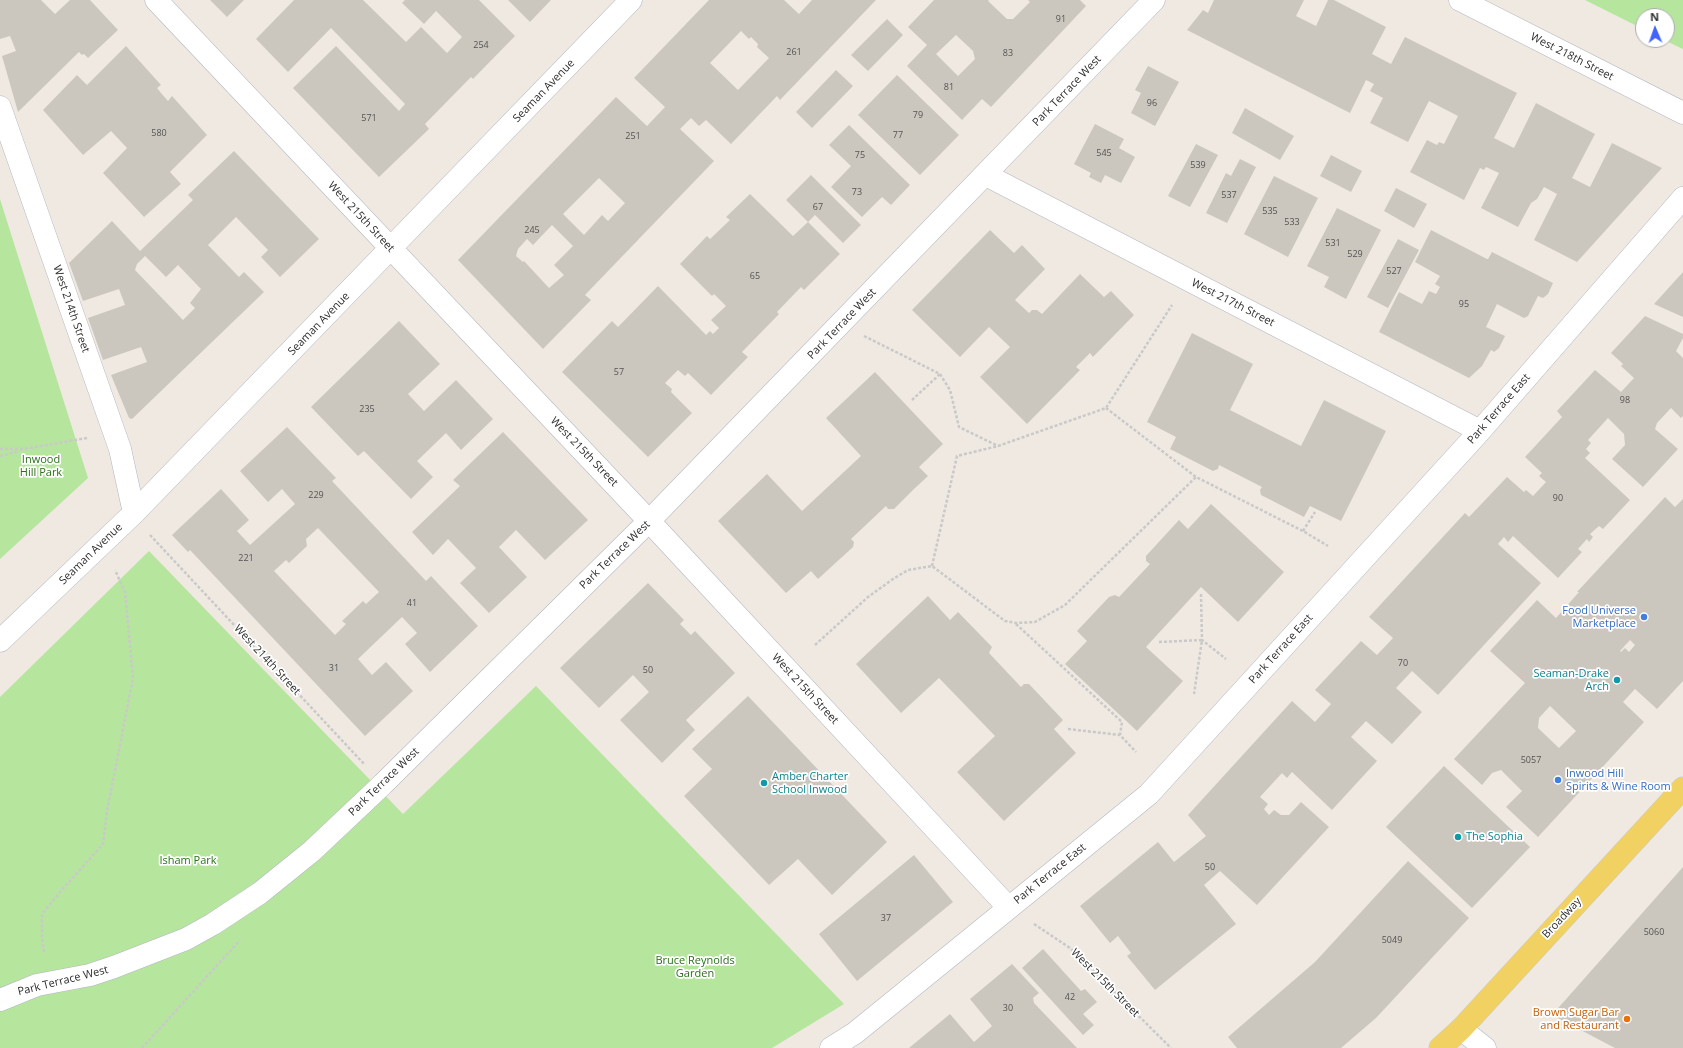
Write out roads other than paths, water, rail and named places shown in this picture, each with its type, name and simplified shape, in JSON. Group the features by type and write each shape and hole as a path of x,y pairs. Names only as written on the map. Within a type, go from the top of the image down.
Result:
{"main road":[{"name":"Broadway","path":"1440,1048 1461,1029 1683,788"}],"street":[{"name":"West 215th Street","path":"156,0 649,521 1008,907"},
{"name":"Seaman Avenue","path":"0,641 134,514 631,0"},
{"name":"Park Terrace West","path":"0,1000 37,985 90,975 186,939 213,924 260,893 306,856 383,784 649,521 1154,0"},
{"name":"West 218th Street","path":"1460,0 1683,113"},
{"name":"West 214th Street","path":"0,107 117,438 134,514"},
{"name":"West 217th Street","path":"986,175 1480,431"},
{"name":"Park Terrace East","path":"831,1048 855,1033 1008,907 1149,794 1480,431 1683,198"},
{"path":"1461,1029 1485,1048"}],"place":[{"name":"Food Universe Marketplace","path":"1644,617"},
{"name":"Seaman-Drake Arch","path":"1617,680"},
{"name":"Inwood Hill Spirits & Wine Room","path":"1558,780"},
{"name":"Amber Charter School Inwood","path":"764,783"},
{"name":"The Sophia","path":"1458,837"},
{"name":"Brown Sugar Bar and Restaurant","path":"1627,1019"}],"park label":[{"name":"Inwood Hill Park","path":"41,466"},
{"name":"Isham Park","path":"188,861"},
{"name":"Bruce Reynolds Garden","path":"695,967"}]}
